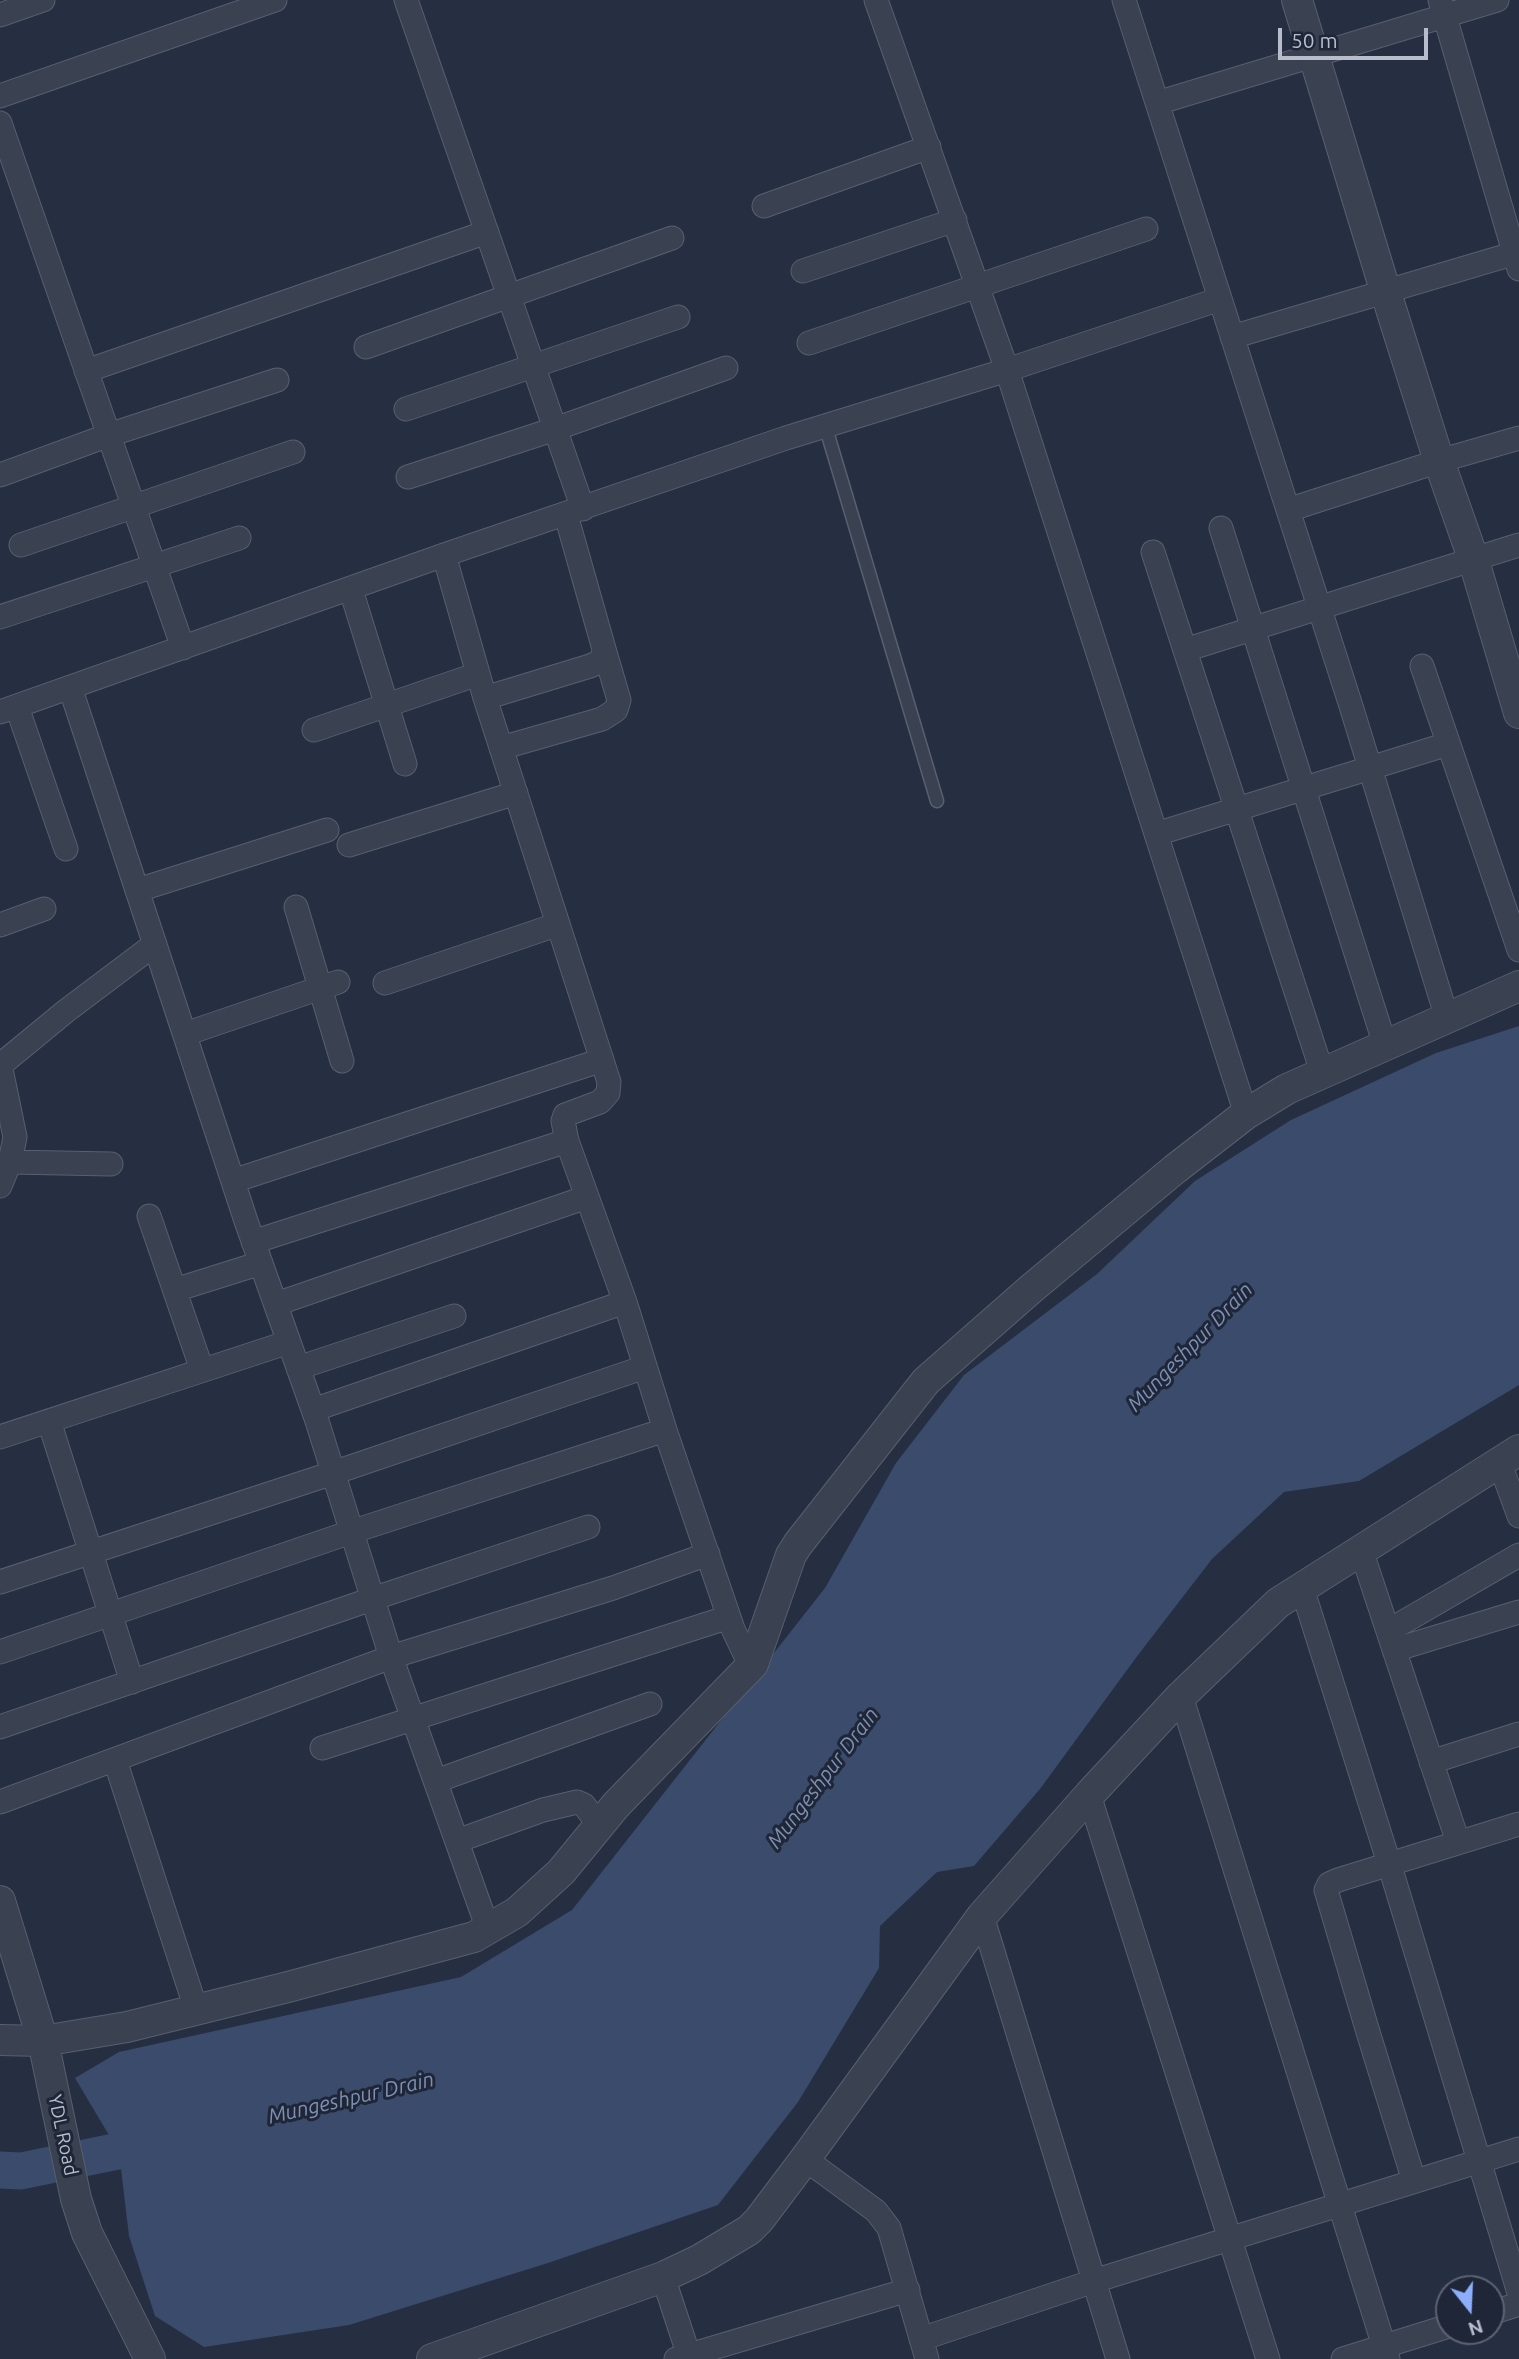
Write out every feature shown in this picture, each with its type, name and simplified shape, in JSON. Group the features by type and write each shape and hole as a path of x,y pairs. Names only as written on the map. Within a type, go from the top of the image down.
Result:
{"street":[{"path":"0,15 43,0"},
{"path":"0,96 275,0"},
{"path":"406,0 555,429 604,649 619,699 616,710 602,719 501,748"},
{"path":"876,0 1007,370 1246,1114"},
{"path":"1124,0 1319,607 1447,1018"},
{"path":"1297,0 1386,293 1473,558 1519,713"},
{"path":"1157,103 1315,56 1442,8 1497,0"},
{"path":"1232,337 1517,258 1442,8"},
{"path":"0,122 183,648"},
{"path":"764,205 929,147"},
{"path":"803,271 955,220"},
{"path":"809,343 1146,229"},
{"path":"86,371 487,232"},
{"path":"366,347 672,238"},
{"path":"66,849 9,710 444,555 825,425 1007,370 1220,299"},
{"path":"407,409 678,317"},
{"path":"408,477 555,429 726,368"},
{"path":"0,475 109,435 277,380"},
{"path":"1288,510 1519,438"},
{"path":"21,545 293,452"},
{"path":"1221,528 1385,1045"},
{"path":"0,617 239,538"},
{"path":"1185,650 1519,545"},
{"path":"1153,552 1322,1072"},
{"path":"444,555 485,698 608,1082 608,1093 600,1102 565,1115 563,1121 567,1141 625,1302 665,1430 729,1617 751,1667"},
{"path":"351,590 405,764"},
{"path":"485,698 590,666 599,662 604,649"},
{"path":"1422,666 1519,950"},
{"path":"314,730 478,674"},
{"path":"70,687 233,1181 313,1410 391,1657 488,1929"},
{"path":"1156,834 1448,744"},
{"path":"349,845 516,793"},
{"path":"138,890 327,830"},
{"path":"296,907 329,985 342,1061"},
{"path":"0,925 44,909"},
{"path":"385,983 556,925"},
{"path":"0,1186 10,1162 15,1137 0,1068 66,1011 155,944"},
{"path":"186,1034 329,985"},
{"path":"0,2040 43,2041 127,2027 464,1940 517,1912 561,1872 616,1805 751,1667 797,1544 926,1381 1165,1178 1246,1114 1322,1072 1519,986"},
{"path":"233,1181 602,1060"},
{"path":"175,1290 257,1252 567,1141"},
{"path":"10,1162 111,1164"},
{"path":"276,1304 587,1197"},
{"path":"149,1216 202,1370"},
{"path":"313,1410 625,1302"},
{"path":"298,1368 454,1315"},
{"path":"0,1437 289,1342"},
{"path":"0,1582 645,1367"},
{"path":"49,1421 132,1682"},
{"path":"0,1652 351,1532 665,1430"},
{"path":"432,2359 663,2277 699,2260 749,2230 805,2159 982,1916 1181,1696 1278,1603 1509,1455 1519,1517"},
{"path":"0,1727 588,1527"},
{"path":"1361,1550 1458,1842"},
{"path":"0,1802 391,1657 613,1588 708,1554"},
{"path":"1391,1640 1519,1555"},
{"path":"1302,1588 1389,1863 1519,2293"},
{"path":"1391,1640 1519,1612"},
{"path":"322,1748 729,1617"},
{"path":"1181,1696 1386,2353"},
{"path":"436,1781 650,1704"},
{"path":"1431,1762 1519,1734"},
{"path":"115,1760 197,2009"},
{"path":"1089,1795 1268,2359"},
{"path":"457,1841 577,1802 584,1805 599,1825"},
{"path":"1414,2181 1327,1897 1329,1884 1458,1842 1518,1827"},
{"name":"YDL Road","path":"0,1901 43,2041 76,2199 87,2233 150,2359"},
{"path":"982,1916 1118,2359"},
{"path":"805,2159 883,2218 889,2228 908,2290 924,2354 1094,2281 1519,2149"},
{"path":"663,2277 685,2358 908,2290"},
{"path":"1343,2359 1386,2353 1435,2332"}],"lane":[{"path":"825,425 937,801"}],"water":[{"path":"1519,1026 1519,1385 1359,1481 1284,1492 1212,1559 1040,1789 974,1866 937,1872 880,1926 879,1968 798,2102 718,2205 548,2263 349,2325 204,2347 155,2316 129,2236 119,2152 75,2078 119,2052 461,1977 572,1910 825,1588 896,1463 964,1375 1097,1274 1195,1181 1291,1120 1436,1053"}],"waterway":[{"name":"Mungeshpur Drain","path":"0,2170 21,2171 167,2141"}]}
